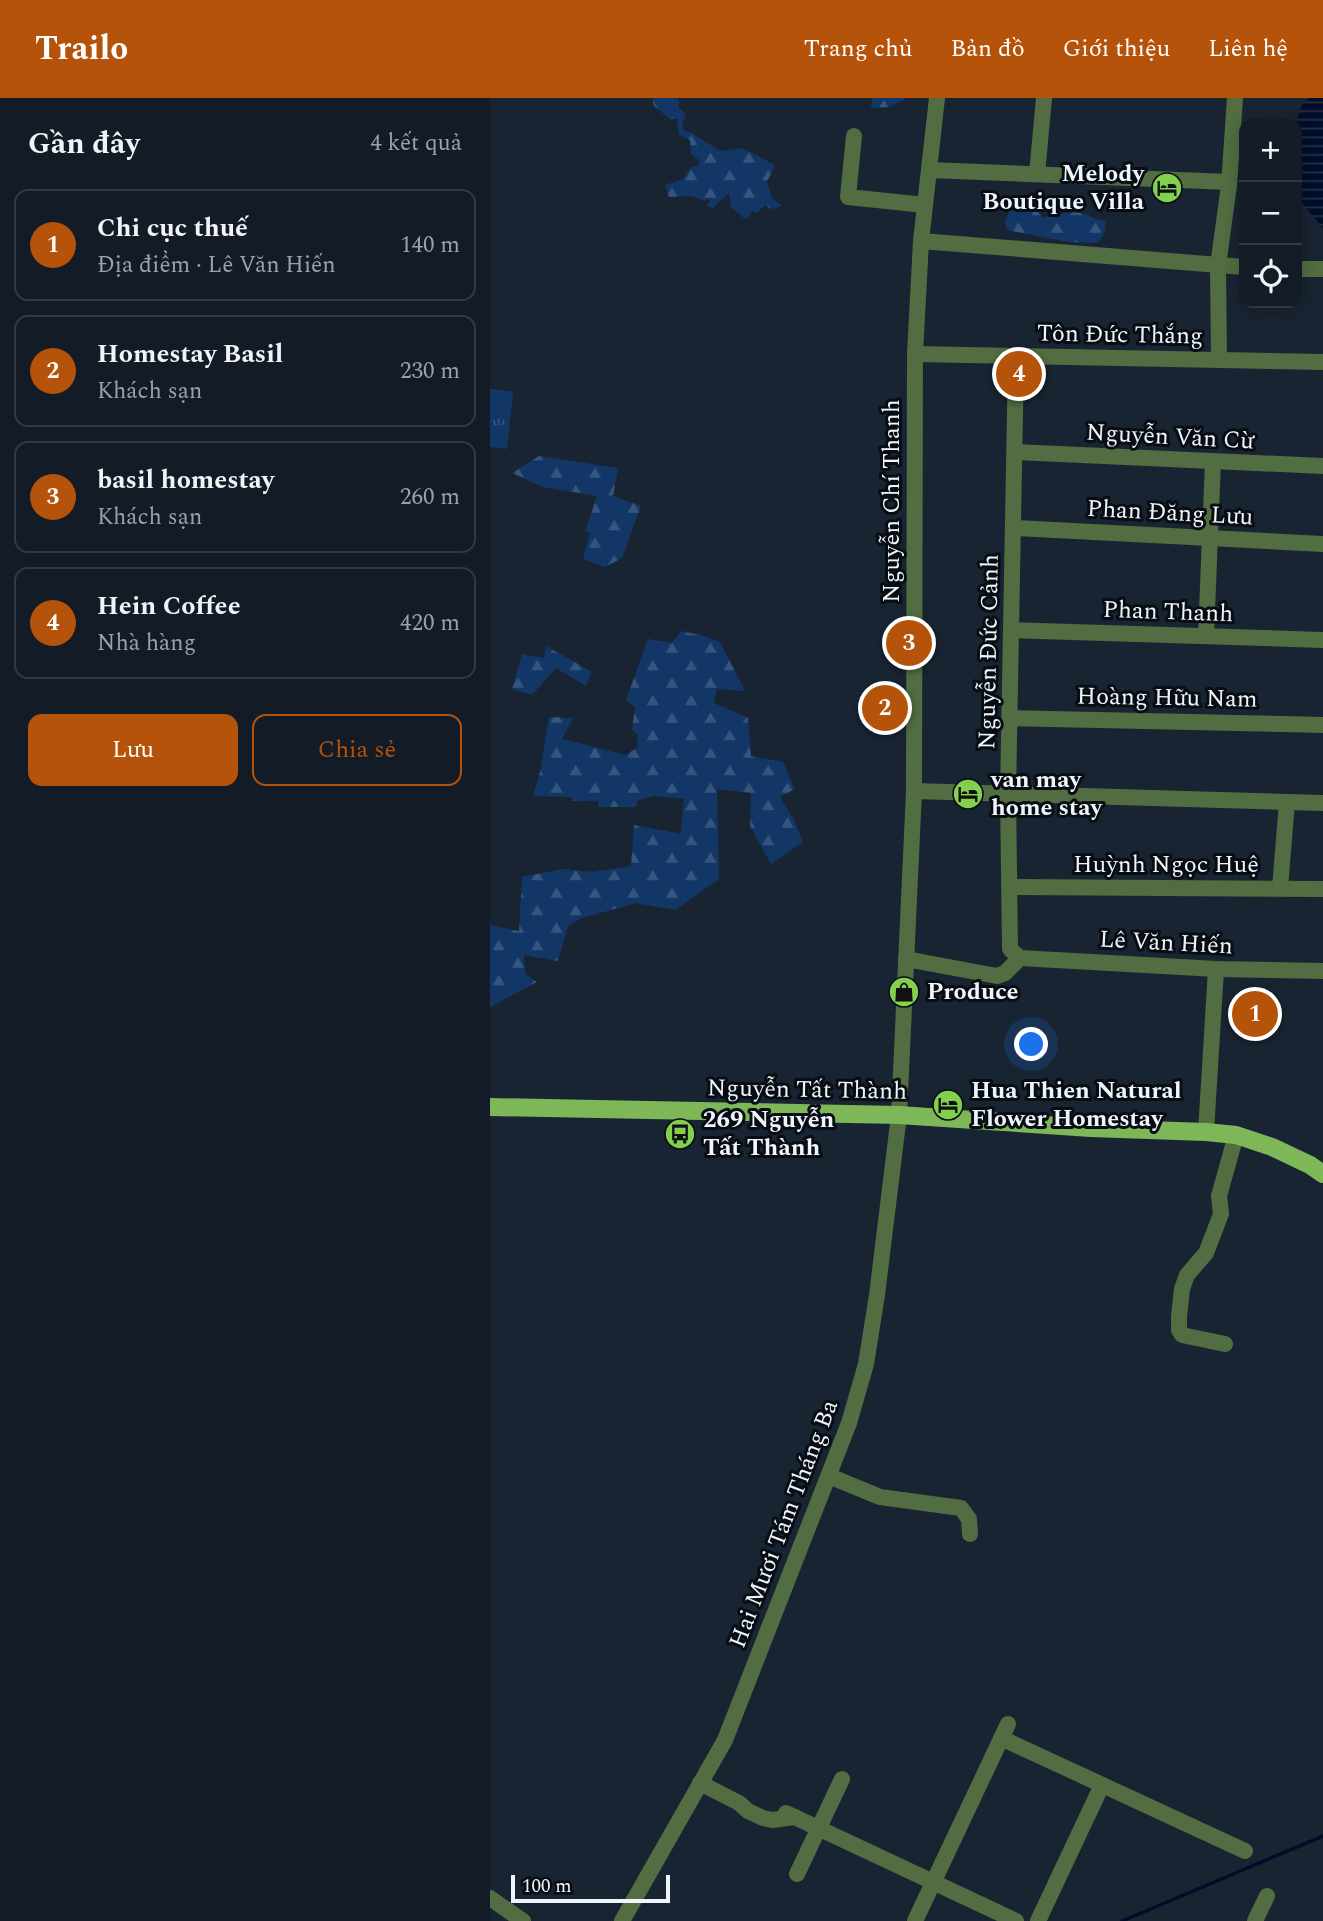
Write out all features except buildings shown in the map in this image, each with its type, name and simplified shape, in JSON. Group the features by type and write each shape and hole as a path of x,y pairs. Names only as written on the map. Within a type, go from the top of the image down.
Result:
{"main road":[{"name":"Nguyễn Tất Thành","path":"490,1107 899,1115 1091,1128 1206,1132 1236,1135 1288,1154 1323,1174"}],"street":[{"name":"Nguyễn Chí Thanh","path":"899,1115 914,792 915,354 920,241 937,98"},
{"path":"1037,174 1044,98"},
{"path":"1219,359 1218,266 1229,182 1235,98"},
{"path":"854,136 848,197 925,205"},
{"path":"929,170 1229,182"},
{"path":"920,241 1239,267"},
{"path":"1302,268 1323,269"},
{"name":"Tôn Đức Thắng","path":"915,354 1323,362"},
{"name":"Nguyễn Đức Cảnh","path":"1015,953 1009,887 1008,794 1016,356"},
{"name":"Nguyễn Văn Cừ","path":"1015,452 1323,466"},
{"path":"1206,636 1213,462"},
{"name":"Phan Đăng Lưu","path":"1014,528 1323,544"},
{"name":"Phan Thanh","path":"1011,630 1323,640"},
{"name":"Hoàng Hữu Nam","path":"1010,718 1323,725"},
{"path":"914,792 1323,803"},
{"path":"1280,888 1287,802"},
{"name":"Huỳnh Ngọc Huệ","path":"1009,887 1323,889"},
{"path":"906,959 999,976 1008,971 1015,953"},
{"name":"Lê Văn Hiến","path":"1015,953 1216,969 1323,971"},
{"path":"1206,1132 1216,969"},
{"name":"Hai Mươi Tám Tháng Ba","path":"622,1921 724,1740 849,1423 866,1364 899,1115"},
{"path":"1225,1344 1182,1335 1179,1330 1179,1306 1187,1275 1206,1253 1221,1214 1219,1196 1236,1135"},
{"path":"829,1476 880,1497 961,1508 969,1519 970,1534"},
{"path":"915,1921 1005,1731 1102,1785 1245,1851"},
{"path":"797,1874 842,1779"},
{"path":"700,1783 763,1818 772,1820 790,1815 1016,1921"},
{"path":"1038,1921 1102,1785"},
{"path":"1255,1921 1267,1896"},
{"path":"490,1898 523,1921"}],"green space":[{"path":"652,98 679,100 679,108 686,114 682,125 685,131 720,151 742,148 775,165 767,182 772,198 782,206 771,209 765,205 757,213 752,211 745,219 731,207 729,193 713,208 707,206 710,201 708,199 704,201 692,196 669,197 665,185 683,179 690,168 698,166 700,161 691,154 690,140 679,135 677,119 670,119 654,106"},
{"path":"872,98 904,100 889,107 871,108"},
{"path":"1028,209 1038,212 1043,218 1068,213 1084,214 1106,221 1105,231 1098,243 1068,242 1007,230 1005,223 1009,211"},
{"path":"490,389 513,392 507,449 490,447"},
{"path":"539,456 618,468 613,496 641,506 622,558 605,567 583,559 590,533 585,532 597,496 543,487 512,473"},
{"path":"681,631 720,642 745,691 717,689 714,703 748,718 751,756 783,762 795,789 780,797 803,842 771,864 750,826 751,793 717,789 719,879 675,910 636,903 582,918 568,926 558,961 524,955 525,974 537,982 490,1007 490,925 519,931 522,877 562,869 593,872 631,866 634,825 681,834 684,799 655,796 638,800 636,807 598,807 598,801 533,796 549,717 573,718 562,739 625,755 637,748 638,735 632,730 635,707 626,700 648,639 672,643"},
{"path":"546,646 592,672 586,686 556,668 532,695 512,689 522,654 544,658"}],"shaded area":[{"path":"1309,98 1323,98 1323,228 1302,203 1302,119 1297,119 1302,105"}],"waterway":[{"path":"1122,1921 1323,1836"}],"place":[{"name":"Melody Boutique Villa","path":"1167,188"},
{"name":"Hein Coffee","path":"1019,374"},
{"name":"basil homestay","path":"909,643"},
{"name":"Homestay Basil","path":"885,708"},
{"name":"van may home stay","path":"968,794"},
{"name":"Produce","path":"904,992"},
{"name":"Chi cục thuế","path":"1255,1014"},
{"name":"Hua Thien Natural Flower Homestay","path":"948,1105"},
{"name":"269 Nguyễn Tất Thành","path":"680,1134"}]}
